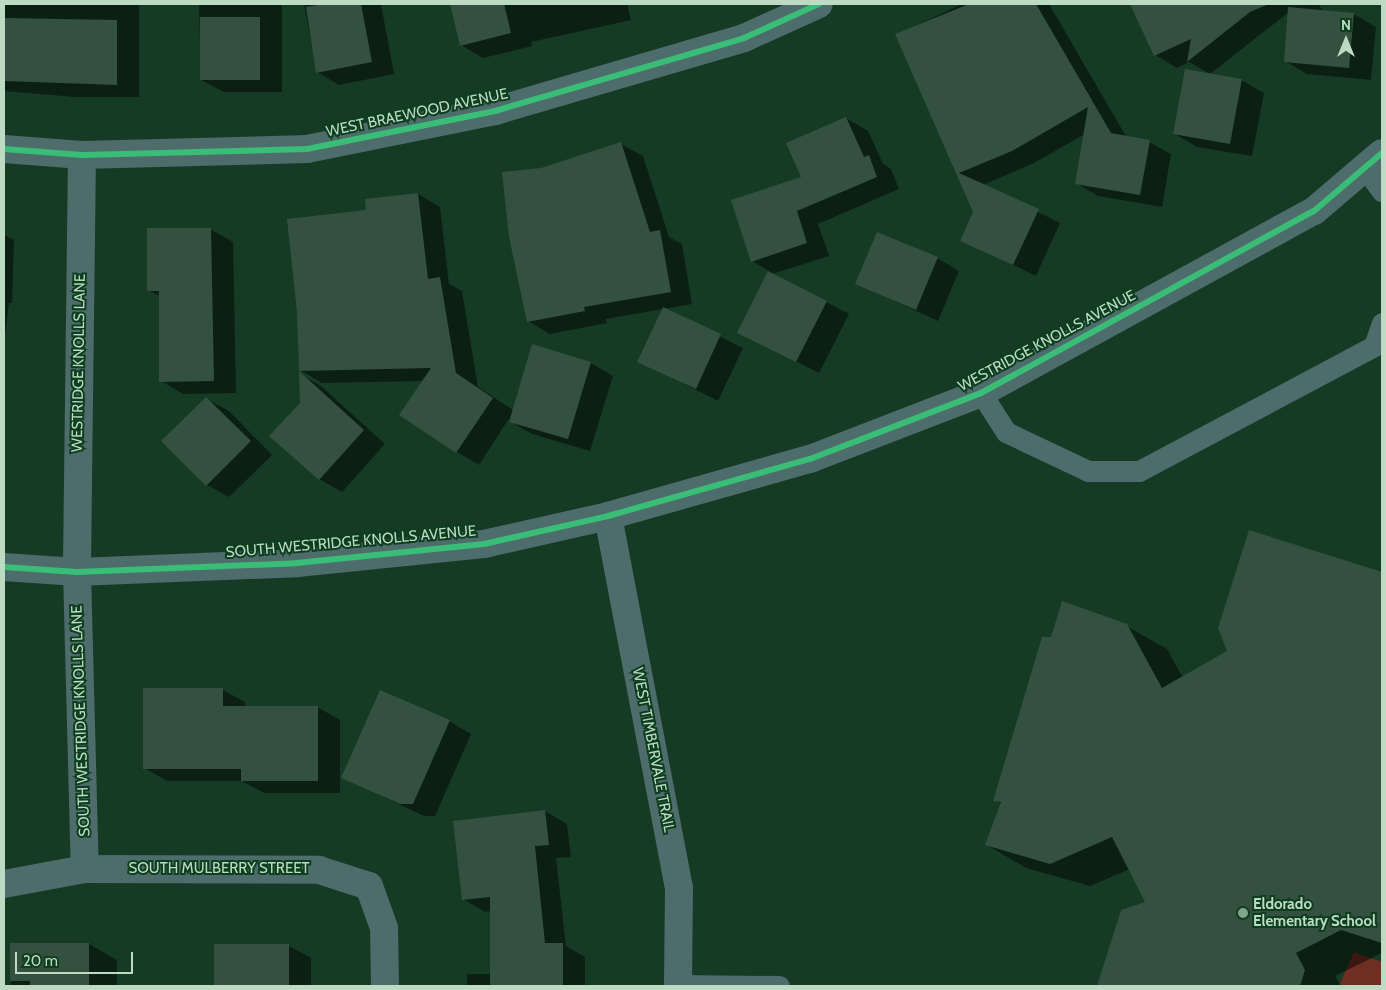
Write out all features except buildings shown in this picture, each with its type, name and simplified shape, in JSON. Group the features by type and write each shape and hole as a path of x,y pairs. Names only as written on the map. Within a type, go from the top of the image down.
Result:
{"street":[{"name":"WEST BRAEWOOD AVENUE","path":"4,149 82,155 307,149 495,111 744,38 819,4"},
{"name":"WESTRIDGE KNOLLS LANE","path":"77,572 82,155"},
{"name":"WESTRIDGE KNOLLS AVENUE","path":"608,516 810,459 981,393 1314,211 1374,160"},
{"name":"SOUTH WESTRIDGE KNOLLS AVENUE","path":"4,567 77,572 297,562 484,544 608,516"},
{"name":"WEST TIMBERVALE TRAIL","path":"608,516 679,888 678,986"},
{"name":"SOUTH WESTRIDGE KNOLLS LANE","path":"77,572 85,869"},
{"path":"4,884 85,869"},
{"name":"SOUTH MULBERRY STREET","path":"85,869 319,870 369,886 384,928 385,986"}],"lane":[{"path":"1374,160 1382,191"},
{"path":"981,393 1006,432 1088,471 1139,471 1374,346 1382,323"},
{"path":"678,986 779,986"}],"shaded area":[{"path":"1354,952 1382,962 1382,986 1339,986"}],"cycle path":[{"path":"4,149 82,155 307,149 495,111 744,38 819,4"},
{"path":"4,567 77,572 297,563 484,544 608,516 810,459 981,393 1314,211 1382,153"}],"place":[{"name":"Eldorado Elementary School","path":"1243,913"}]}
